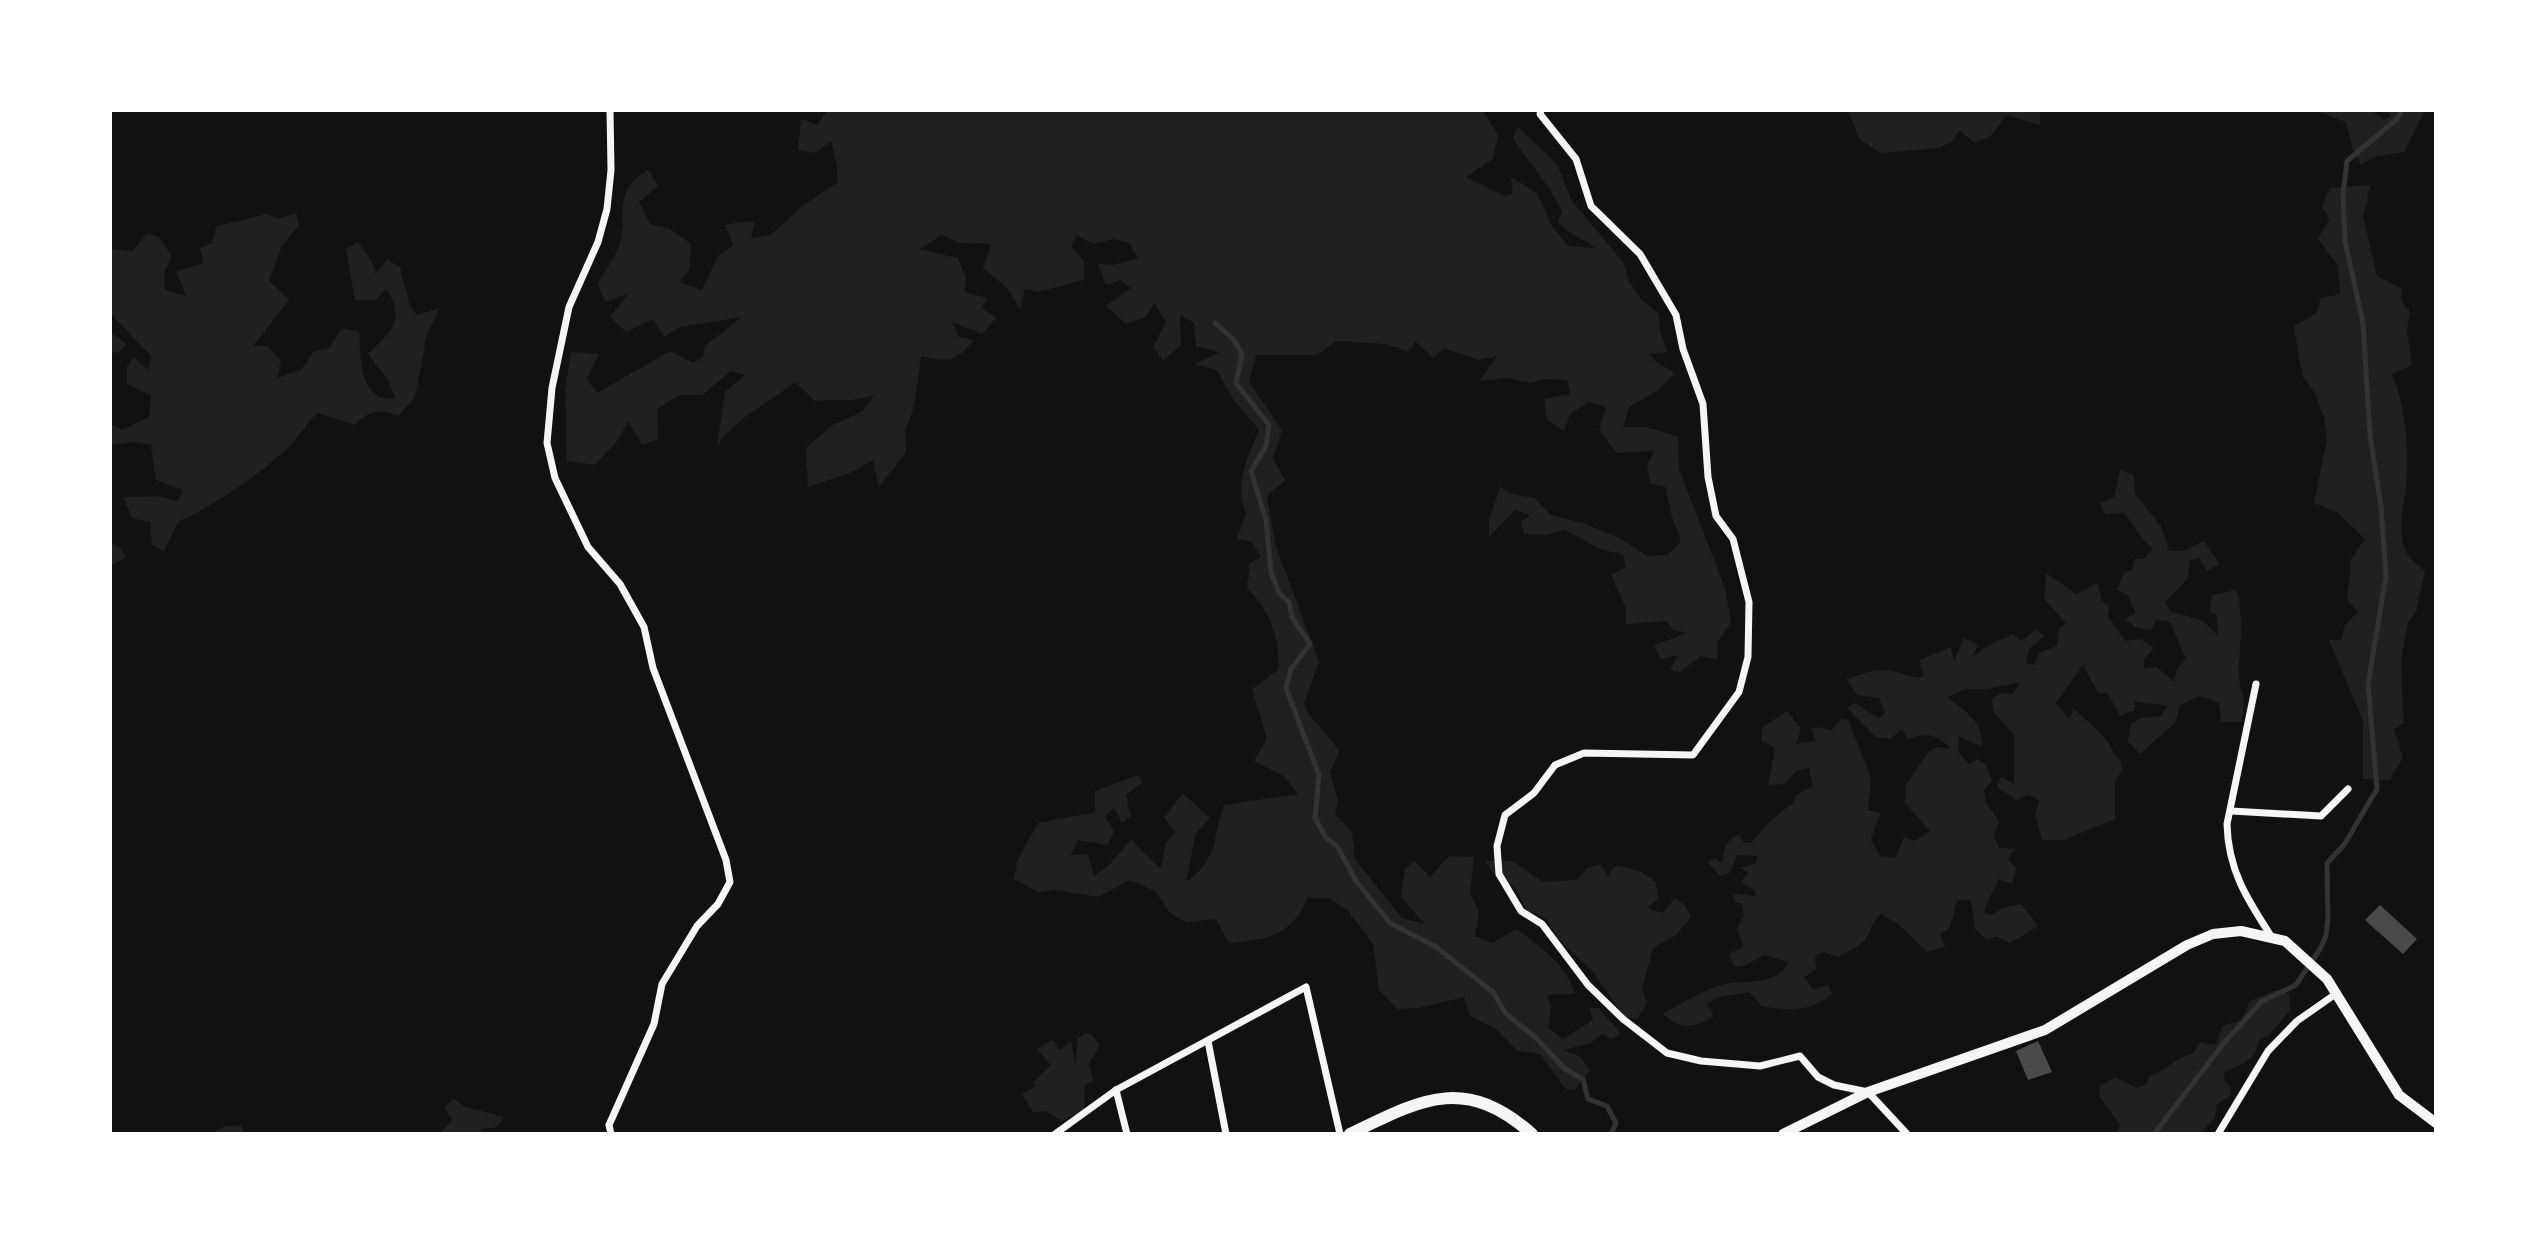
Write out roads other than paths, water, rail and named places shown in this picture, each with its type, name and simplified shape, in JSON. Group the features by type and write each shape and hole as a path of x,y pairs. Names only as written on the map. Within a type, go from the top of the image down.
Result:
{"main road":[{"path":"1783,1134 1868,1092 2045,1030 2200,939 2241,931 2271,936 2295,948 2327,979 2399,1096 2436,1124"},
{"path":"1350,1134 1422,1100 1437,1098 1480,1103 1506,1114 1532,1133"}],"street":[{"path":"610,110 611,170 607,209 598,243 569,307 552,388 547,443 555,478 588,547 620,584 644,627 653,668 718,836 730,881 718,904 697,926 662,984 654,1024 609,1125 611,1134"},
{"path":"1541,110 1576,159 1591,206 1640,254 1676,315 1683,349 1703,404 1708,477 1716,516 1733,539 1749,601 1748,657 1739,692 1693,755 1584,753 1555,765 1534,793 1505,815 1497,846 1500,874 1521,911 1542,924 1588,985 1623,1019 1667,1053 1701,1061 1760,1066 1800,1056 1818,1077 1834,1086 1868,1092 1907,1134"},
{"path":"2256,684 2231,811 2228,841 2234,872 2248,901 2271,936"},
{"path":"2231,811 2321,816 2348,789"},
{"path":"1055,1134 1116,1090 1306,987 1340,1134"},
{"path":"2218,1134 2268,1051 2297,1021 2337,993"},
{"path":"1208,1041 1226,1134"},
{"path":"1116,1090 1127,1134"}],"waterway":[{"path":"2154,1134 2223,1044 2261,1002 2296,985 2320,949 2326,936 2328,919 2327,863 2344,845 2377,789 2368,684 2386,576 2381,507 2370,435 2363,323 2345,241 2343,195 2347,161 2397,119 2402,110"},
{"path":"1215,323 1234,340 1242,354 1236,383 1269,425 1266,446 1251,471 1266,520 1271,572 1279,593 1289,602 1292,617 1310,644 1291,669 1286,688 1319,775 1315,818 1326,838 1337,846 1356,881 1390,923 1436,947 1494,993 1505,1013 1536,1038 1565,1069 1583,1079 1588,1099 1607,1106 1616,1123 1611,1134"}]}
